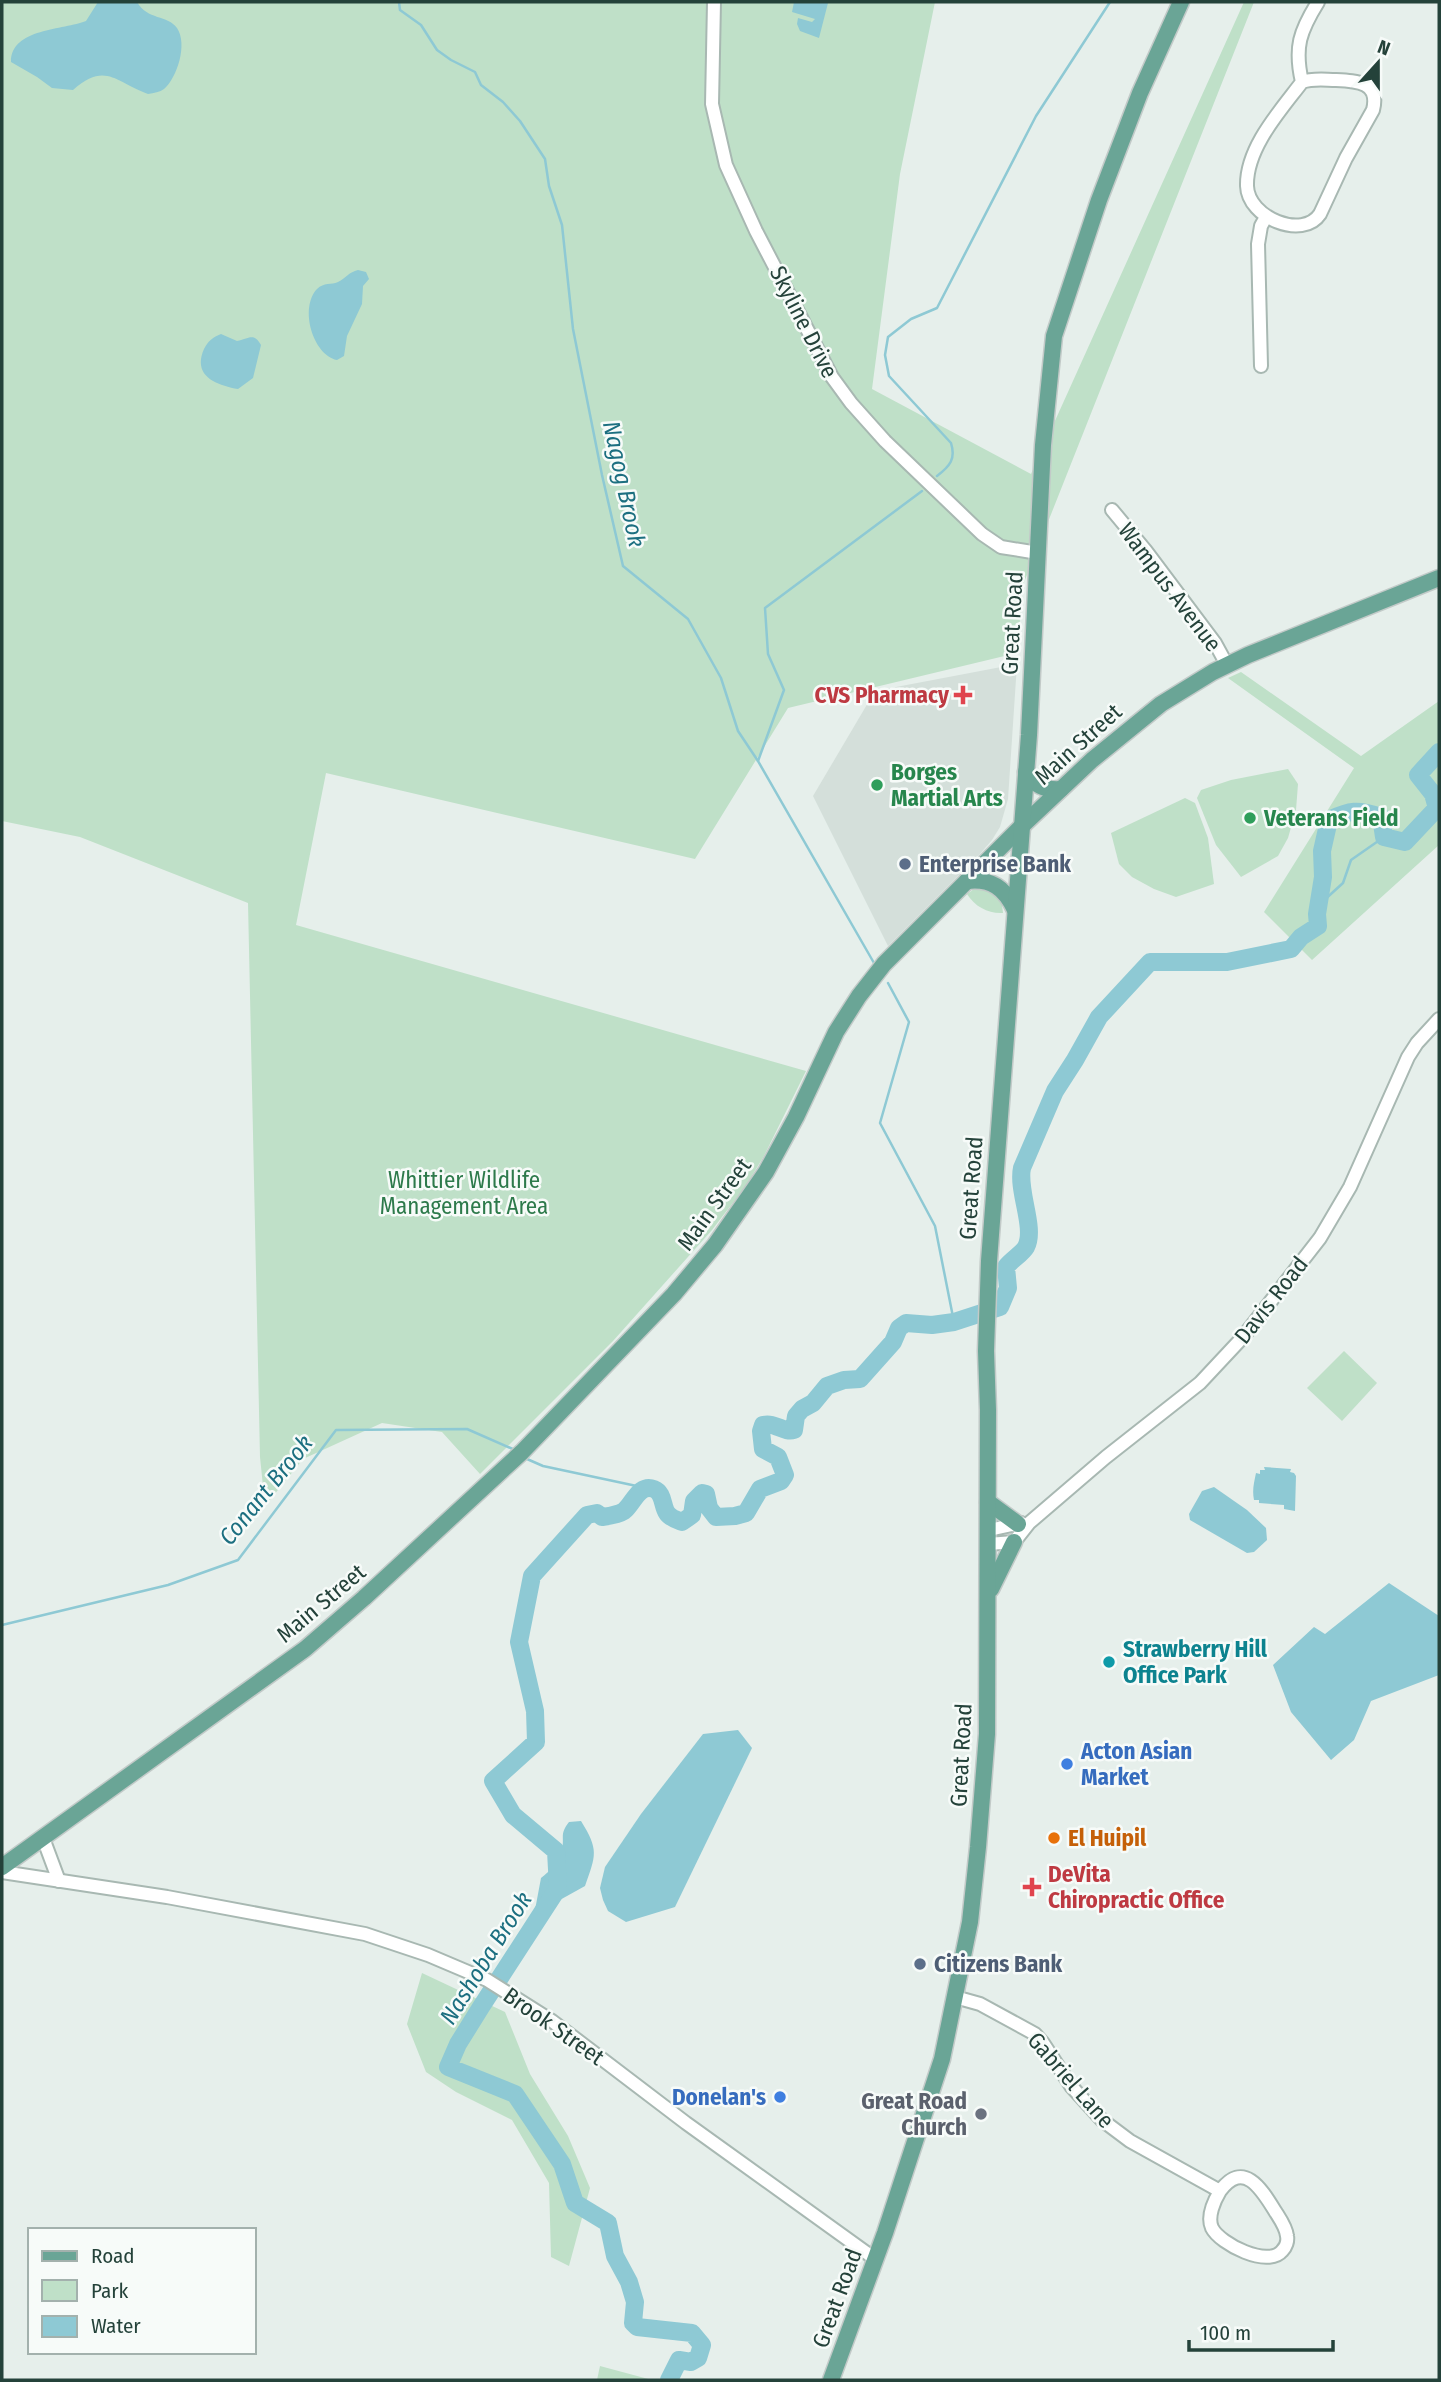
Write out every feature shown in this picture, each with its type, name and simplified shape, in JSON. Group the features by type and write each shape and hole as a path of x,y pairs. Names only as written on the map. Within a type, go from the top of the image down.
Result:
{"main road":[{"name":"Great Road","path":"836,2376 939,2070 970,1922 987,1734 989,1594 986,1321 1026,772 1044,445 1054,336 1103,189 1140,93 1181,2"},
{"name":"Main Street","path":"2,1870 128,1775 304,1649 365,1598 522,1452 593,1380 707,1255 766,1172 796,1117 836,1032 859,996 899,948 1061,789 1144,716 1227,664 1439,578"},
{"path":"1026,772 1042,788 1061,789"},
{"path":"967,881 995,884 1008,895 1015,910"},
{"path":"988,1502 1023,1523"},
{"path":"989,1594 1014,1542"}],"street":[{"name":"Skyline Drive","path":"714,2 712,104 726,165 736,192 832,377 879,435 982,534 1001,547 1038,553"},
{"path":"1302,82 1298,43 1318,2"},
{"path":"1317,79 1359,82 1371,91 1374,106 1318,218 1310,224 1299,226 1266,217 1255,207 1247,186 1250,171 1267,130 1302,82 1317,79"},
{"path":"1261,366 1258,244 1266,217"},
{"name":"Wampus Avenue","path":"1112,510 1215,643 1227,664"},
{"name":"Davis Road","path":"988,1537 1023,1523 1200,1383 1243,1337 1320,1238 1356,1176 1408,1057 1439,1019"},
{"name":"Davis Road","path":"1014,1542 1023,1523"},
{"path":"988,1537 1014,1542"},
{"path":"43,1838 59,1881"},
{"name":"Brook Street","path":"2,1870 365,1934 428,1955 487,1980 552,2021 686,2123 875,2259"},
{"name":"Gabriel Lane","path":"955,1997 980,2004 1035,2034 1071,2086 1102,2120 1130,2141 1220,2192"},
{"path":"1237,2179 1256,2183 1286,2229 1287,2239 1282,2252 1273,2258 1262,2258 1218,2235 1210,2218 1220,2192 1225,2185 1237,2179"}],"shaded area":[{"path":"1017,664 1008,799 1000,827 979,855 888,946 813,796 875,691"}],"green space":[{"name":"Whittier Wildlife Management Area","path":"2,2 935,2 900,174 872,389 1031,474 1244,2 1254,2 1023,585 1017,653 788,708 695,859 326,773 296,925 806,1071 764,1156 745,1187 712,1230 613,1341 480,1474 442,1432 382,1423 303,1459 265,1506 260,1457 248,903 80,837 2,821"},
{"path":"1241,672 1361,756 1439,701 1439,845 1312,960 1264,912 1354,768 1228,678"},
{"name":"Veterans Field","path":"1288,769 1298,784 1296,810 1288,838 1278,856 1241,877 1216,845 1197,798 1201,790 1231,780"},
{"name":"Veterans Field","path":"1185,798 1195,803 1208,838 1214,884 1176,897 1132,877 1119,864 1111,833"},
{"path":"977,887 985,887 1001,897 1003,913 988,911 974,903 967,894"},
{"path":"1344,1351 1377,1383 1342,1421 1307,1388"},
{"path":"422,1973 505,2012 530,2074 568,2136 590,2188 569,2266 551,2257 549,2183 512,2120 456,2092 426,2072 407,2024"},
{"path":"600,2366 652,2380 597,2380"}],"water":[{"path":"98,2 137,2 146,12 177,28 181,43 180,60 164,89 148,94 119,80 103,76 84,81 73,90 52,88 11,62 13,51 29,36 86,21"},
{"path":"794,2 828,3 819,38 800,31 798,18 812,22 815,19 792,12"},
{"path":"358,270 366,272 369,279 363,286 362,304 347,336 344,356 337,360 321,349 315,340 311,330 309,307 317,289 325,284 338,282"},
{"path":"221,334 237,341 253,337 261,345 253,378 238,389 214,382 208,378 201,366 206,346"},
{"path":"1264,1467 1291,1469 1290,1472 1294,1473 1295,1511 1284,1509 1284,1505 1259,1503 1259,1500 1254,1500 1256,1473 1260,1474 1260,1470 1265,1470"},
{"path":"1214,1487 1247,1510 1266,1528 1267,1540 1254,1552 1247,1553 1190,1520 1189,1514 1202,1491"},
{"path":"1389,1583 1439,1616 1439,1675 1371,1701 1354,1740 1331,1760 1291,1712 1273,1665 1314,1627 1325,1634"},
{"path":"738,1730 752,1748 675,1907 626,1922 608,1911 600,1888 605,1867 641,1814 703,1734"},
{"path":"581,1821 591,1839 594,1853 585,1886 540,1911 535,1910 541,1878 559,1858 564,1830 569,1822"}],"waterway":[{"name":"Nagog Brook","path":"399,2 400,10 421,25 437,50 475,72 481,85 503,102 520,121 545,159 549,186 562,225 573,329 623,566 688,619 721,678 738,731 874,963"},
{"path":"937,476 951,462 951,443 889,376 885,355 888,337 911,319 937,308 1036,116 1110,2"},
{"path":"758,761 784,690 768,654 765,608 922,491"},
{"name":"Nashoba Brook","path":"669,2380 679,2360 691,2362 698,2358 702,2345 692,2333 637,2327 633,2323 635,2302 629,2282 615,2256 608,2223 575,2203 562,2164 515,2094 448,2067 458,2044 558,1888 556,1851 513,1815 493,1781 536,1742 535,1711 519,1642 532,1576 587,1515 597,1513 602,1517 622,1512 644,1489 657,1491 668,1515 682,1522 692,1515 694,1501 702,1493 706,1494 709,1508 716,1517 746,1513 760,1489 781,1481 785,1475 778,1457 763,1449 763,1425 794,1430 796,1416 802,1409 813,1403 827,1386 844,1380 860,1379 893,1342 899,1328 906,1323 932,1325 954,1322 1000,1307 1008,1288 1006,1267 1024,1250 1028,1239 1022,1168 1055,1091 1099,1017 1150,962 1227,962 1291,949 1301,937 1318,926 1317,914 1323,877 1322,851 1329,820 1354,812 1373,814 1381,817 1384,837 1405,842 1437,808 1433,794 1418,775 1439,752"},
{"name":"Nashoba Brook","path":"1433,794 1439,793"},
{"path":"1321,903 1343,883 1351,860 1384,837"},
{"name":"Nagog Brook","path":"888,983 909,1022 880,1123 935,1226 954,1322"},
{"name":"Conant Brook","path":"2,1625 168,1585 238,1560 336,1430 467,1429 515,1450"},
{"name":"Conant Brook","path":"527,1459 543,1466 646,1488"}],"place":[{"name":"CVS Pharmacy","path":"963,695"},
{"name":"Borges Martial Arts","path":"877,785"},
{"name":"Veterans Field","path":"1250,818"},
{"name":"Enterprise Bank","path":"905,864"},
{"name":"Strawberry Hill Office Park","path":"1109,1662"},
{"name":"Acton Asian Market","path":"1067,1764"},
{"name":"El Huipil","path":"1054,1838"},
{"name":"DeVita Chiropractic Office","path":"1032,1887"},
{"name":"Citizens Bank","path":"920,1964"},
{"name":"Donelan's","path":"780,2097"},
{"name":"Great Road Church","path":"981,2114"}]}
